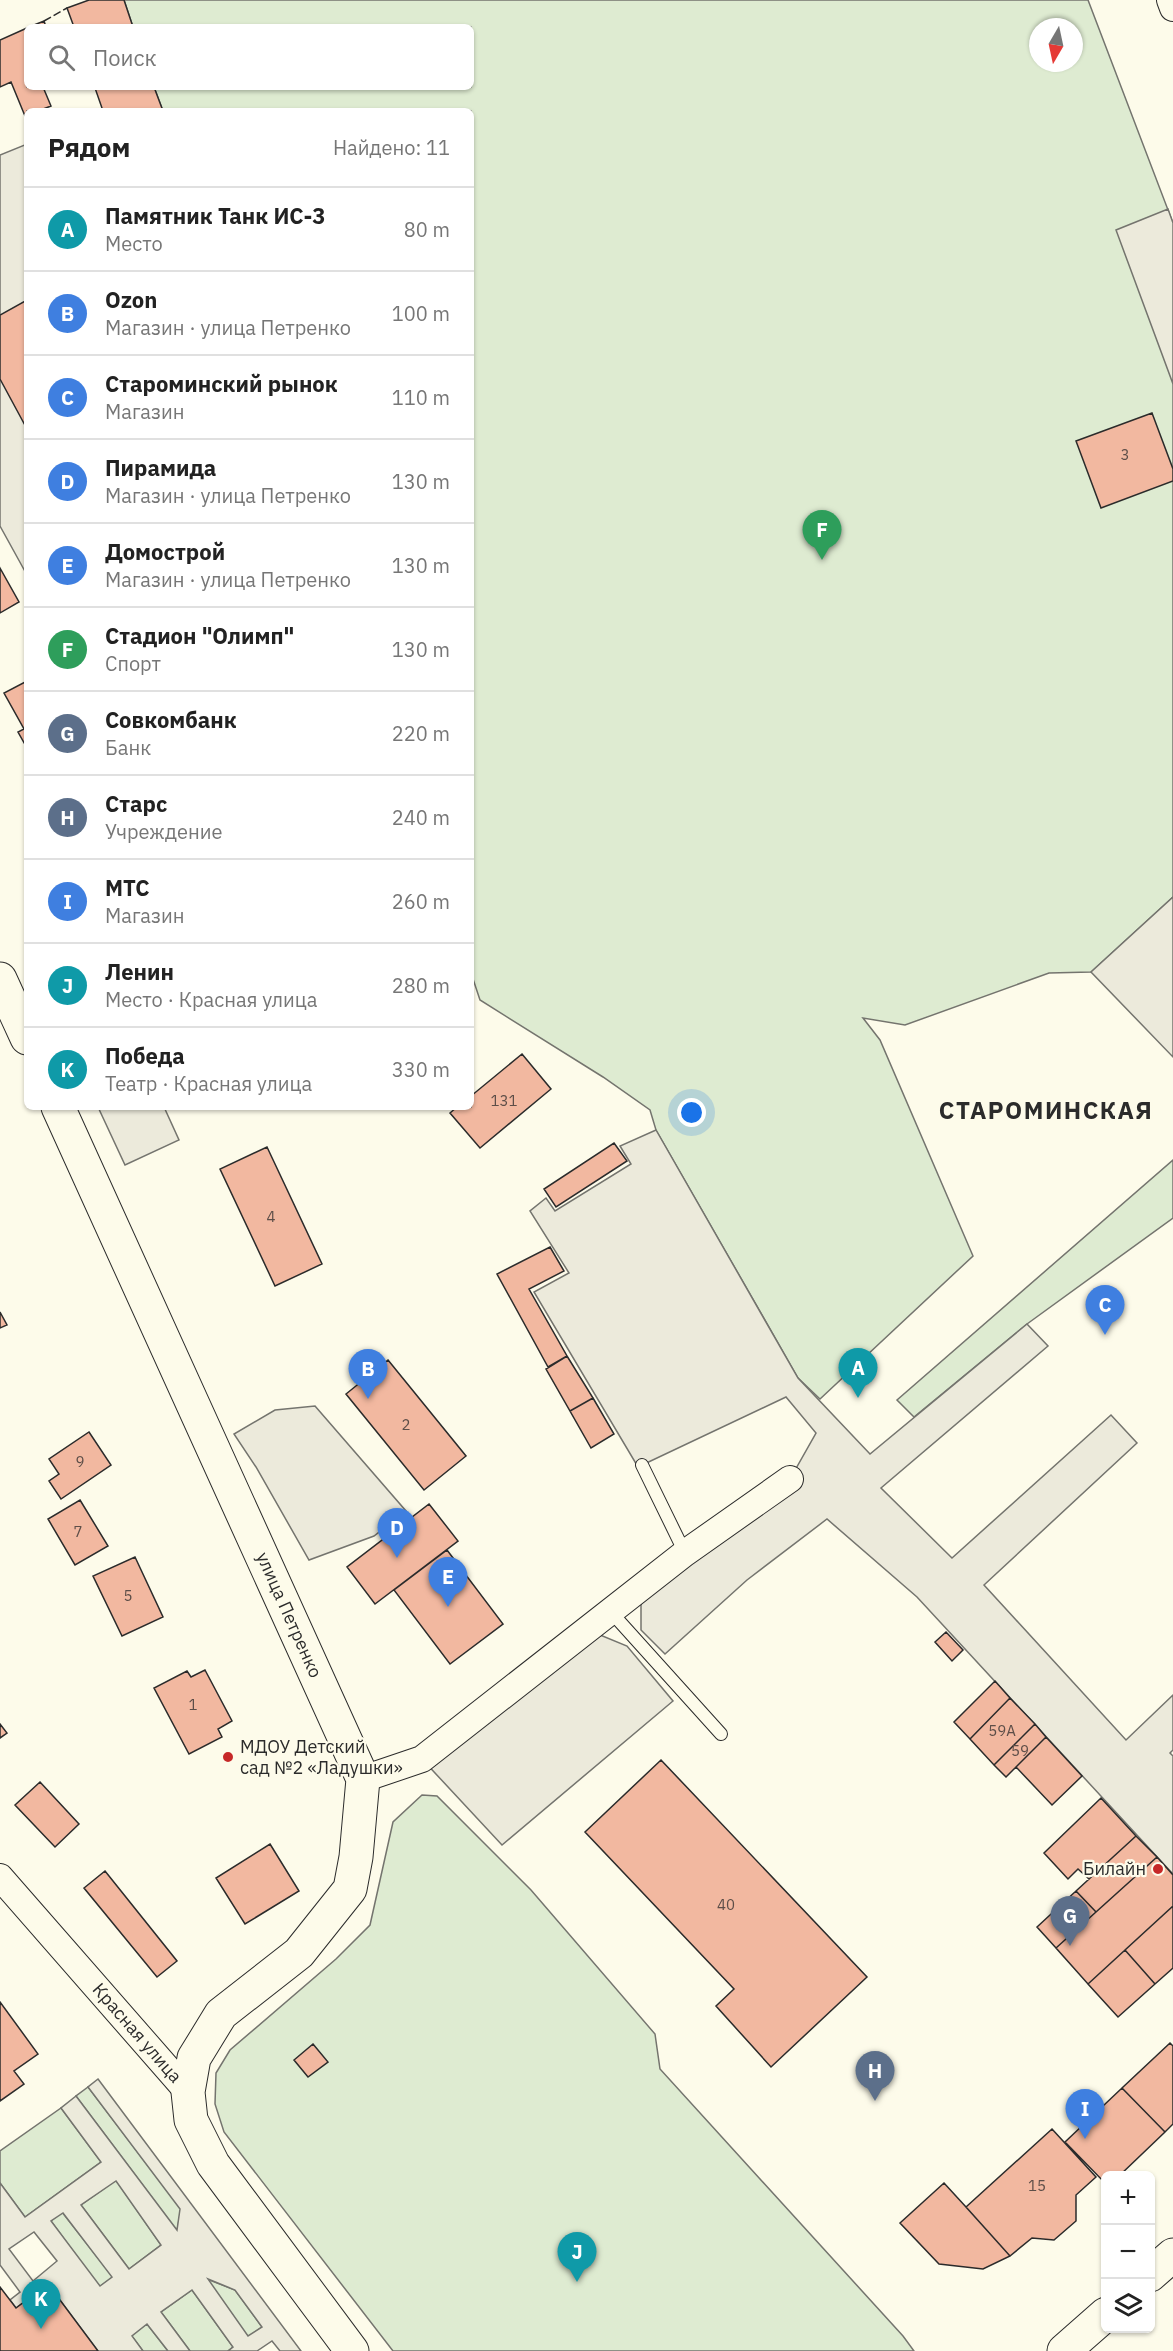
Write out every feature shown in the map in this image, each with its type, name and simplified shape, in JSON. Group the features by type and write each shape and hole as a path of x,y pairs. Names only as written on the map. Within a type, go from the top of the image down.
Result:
{"main road":[{"path":"0,979 24,1031"},
{"name":"улица Петренко","path":"59,1110 363,1779 356,1857 350,1889 299,1953 221,2014 194,2058 188,2092"},
{"name":"Красная улица","path":"188,2092 191,2120 213,2164 352,2351"},
{"path":"1155,2271 1173,2255"},
{"path":"1064,2351 1101,2318"}],"street":[{"path":"1170,0 1173,8"},
{"path":"363,1779 422,1759 685,1553 790,1479"},
{"name":"Красная улица","path":"0,1876 188,2092"}],"lane":[{"path":"642,1465 685,1553"},
{"path":"611,1612 721,1734"}],"green space":[{"path":"124,0 1088,0 1173,223 1173,897 1091,972 1049,973 905,1025 863,1018 880,1040 973,1256 820,1399 798,1378 656,1130 650,1110 603,1077 480,1000 474,982 474,108 162,108 155,90 474,90 474,24 132,24"},
{"path":"1173,1160 1173,1218 1027,1324 914,1417 897,1400"},
{"path":"422,1795 437,1796 531,1890 655,2034 660,2069 903,2336 914,2351 393,2351 224,2132 215,2104 216,2073 230,2050 336,1959 370,1925 393,1822"},
{"path":"88,2087 181,2209 177,2231 76,2096"},
{"path":"61,2108 101,2162 25,2217 0,2183 0,2151"},
{"path":"116,2180 161,2245 129,2269 81,2205"},
{"path":"62,2212 113,2277 99,2287 51,2221"},
{"path":"207,2279 235,2290 262,2327 248,2337"},
{"path":"192,2290 233,2347 228,2351 190,2351 161,2312"},
{"path":"147,2324 168,2351 143,2351 131,2335"}],"shaded area":[{"path":"24,145 24,570 0,526 0,155"},
{"path":"1168,209 1173,223 1173,384 1116,230"},
{"path":"1173,897 1173,1057 1091,972"},
{"path":"99,1110 165,1110 179,1140 125,1165"},
{"path":"656,1130 798,1378 870,1454 1027,1324 1048,1346 881,1488 952,1558 1111,1415 1137,1443 984,1585 1126,1740 1173,1695 1173,1750 1170,1753 1173,1756 1173,1874 917,1597 827,1519 747,1580 665,1654 641,1630 641,1588 790,1479 816,1433 786,1397 638,1467 534,1292 569,1273 530,1211 546,1198 555,1211 631,1164 620,1146"},
{"path":"315,1406 406,1511 374,1536 309,1560 256,1467 234,1434 275,1410"},
{"path":"588,1630 627,1646 673,1701 502,1845 422,1759"},
{"path":"98,2079 301,2351 280,2351 272,2341 257,2351 228,2351 233,2347 192,2290 161,2312 190,2351 168,2351 147,2324 132,2336 143,2351 98,2351 48,2284 16,2308 10,2300 20,2292 0,2265 0,2183 25,2217 101,2162 61,2108 76,2096 177,2230 180,2209 88,2087","holes":["116,2181 161,2245 129,2269 81,2205","63,2213 112,2277 100,2286 51,2221","34,2232 57,2261 33,2281 9,2249","208,2279 235,2290 262,2327 248,2336"]}],"building":[{"path":"89,0 124,0 132,24 73,24 67,8"},
{"path":"24,29 24,90 44,90 51,106 24,108 24,114 11,82 0,87 0,40"},
{"path":"96,90 155,90 162,108 102,108"},
{"path":"24,302 24,423 0,379 0,315"},
{"path":"1152,413 1173,469 1173,481 1101,508 1076,441"},
{"path":"0,568 19,602 0,613"},
{"path":"24,683 24,729 4,693"},
{"path":"24,729 24,743 18,732"},
{"path":"522,1054 551,1089 480,1148 450,1113 454,1110 474,1110 474,1094"},
{"path":"614,1143 627,1161 556,1207 544,1189"},
{"path":"267,1147 322,1264 275,1286 220,1169"},
{"path":"550,1247 564,1271 529,1289 567,1356 548,1367 497,1274"},
{"path":"0,1312 7,1325 0,1328"},
{"path":"567,1356 593,1398 570,1411 546,1369"},
{"path":"388,1360 466,1456 424,1490 346,1394"},
{"path":"593,1398 614,1434 591,1448 570,1411"},
{"path":"89,1432 111,1465 61,1499 49,1481 59,1474 49,1459"},
{"path":"80,1500 108,1546 75,1565 48,1519"},
{"path":"429,1504 458,1541 375,1604 347,1567"},
{"path":"447,1550 503,1624 450,1664 394,1590"},
{"path":"135,1557 163,1617 122,1636 93,1576"},
{"path":"946,1632 963,1650 952,1661 935,1642"},
{"path":"205,1670 232,1721 218,1729 222,1737 189,1754 154,1688 187,1671 191,1677"},
{"path":"995,1681 1010,1698 970,1739 954,1722"},
{"path":"1010,1698 1035,1724 994,1765 970,1739"},
{"path":"0,1724 7,1733 0,1738"},
{"path":"1035,1724 1046,1737 1006,1777 994,1765"},
{"path":"1046,1737 1082,1776 1052,1805 1016,1767"},
{"path":"661,1760 867,1977 771,2067 716,2006 734,1989 585,1832"},
{"path":"40,1782 79,1824 55,1847 15,1805"},
{"path":"1101,1798 1136,1836 1089,1879 1078,1869 1068,1879 1044,1853"},
{"path":"1136,1836 1157,1857 1096,1912 1076,1891"},
{"path":"270,1844 299,1891 245,1924 216,1878"},
{"path":"1157,1857 1173,1875 1173,1906 1088,1984 1056,1948"},
{"path":"105,1871 177,1961 157,1977 84,1888"},
{"path":"1076,1891 1096,1912 1056,1948 1037,1927"},
{"path":"1173,1906 1173,1968 1155,1984 1125,1950"},
{"path":"1125,1950 1155,1984 1118,2017 1088,1984"},
{"path":"0,2002 38,2054 14,2071 24,2084 0,2101"},
{"path":"1170,2043 1173,2046 1173,2124 1165,2132 1122,2088"},
{"path":"313,2044 328,2062 308,2077 294,2060"},
{"path":"1122,2088 1165,2132 1124,2171 1101,2171 1101,2179 1065,2142"},
{"path":"1052,2129 1096,2177 1076,2195 1076,2221 1054,2240 1032,2238 1010,2256 966,2207"},
{"path":"944,2183 1010,2256 983,2269 939,2264 900,2223"},
{"path":"48,2284 98,2351 0,2351 0,2287 16,2308"}],"fence":[{"path":"44,21 67,8"}],"place":[{"name":"Стадион \"Олимп\"","path":"822,560"},
{"name":"Староминский рынок","path":"1105,1335"},
{"name":"Памятник Танк ИС-3","path":"858,1398"},
{"name":"Ozon","path":"368,1399"},
{"name":"Пирамида","path":"397,1558"},
{"name":"Домострой","path":"448,1607"},
{"name":"МДОУ Детский сад №2 «Ладушки»","path":"228,1757"},
{"name":"Билайн","path":"1158,1869"},
{"name":"Совкомбанк","path":"1070,1946"},
{"name":"Старс","path":"875,2101"},
{"name":"МТС","path":"1085,2139"},
{"name":"Ленин","path":"577,2282"},
{"name":"Победа","path":"41,2329"}],"district":[{"name":"СТАРОМИНСКАЯ","path":"1046,1111"}]}
